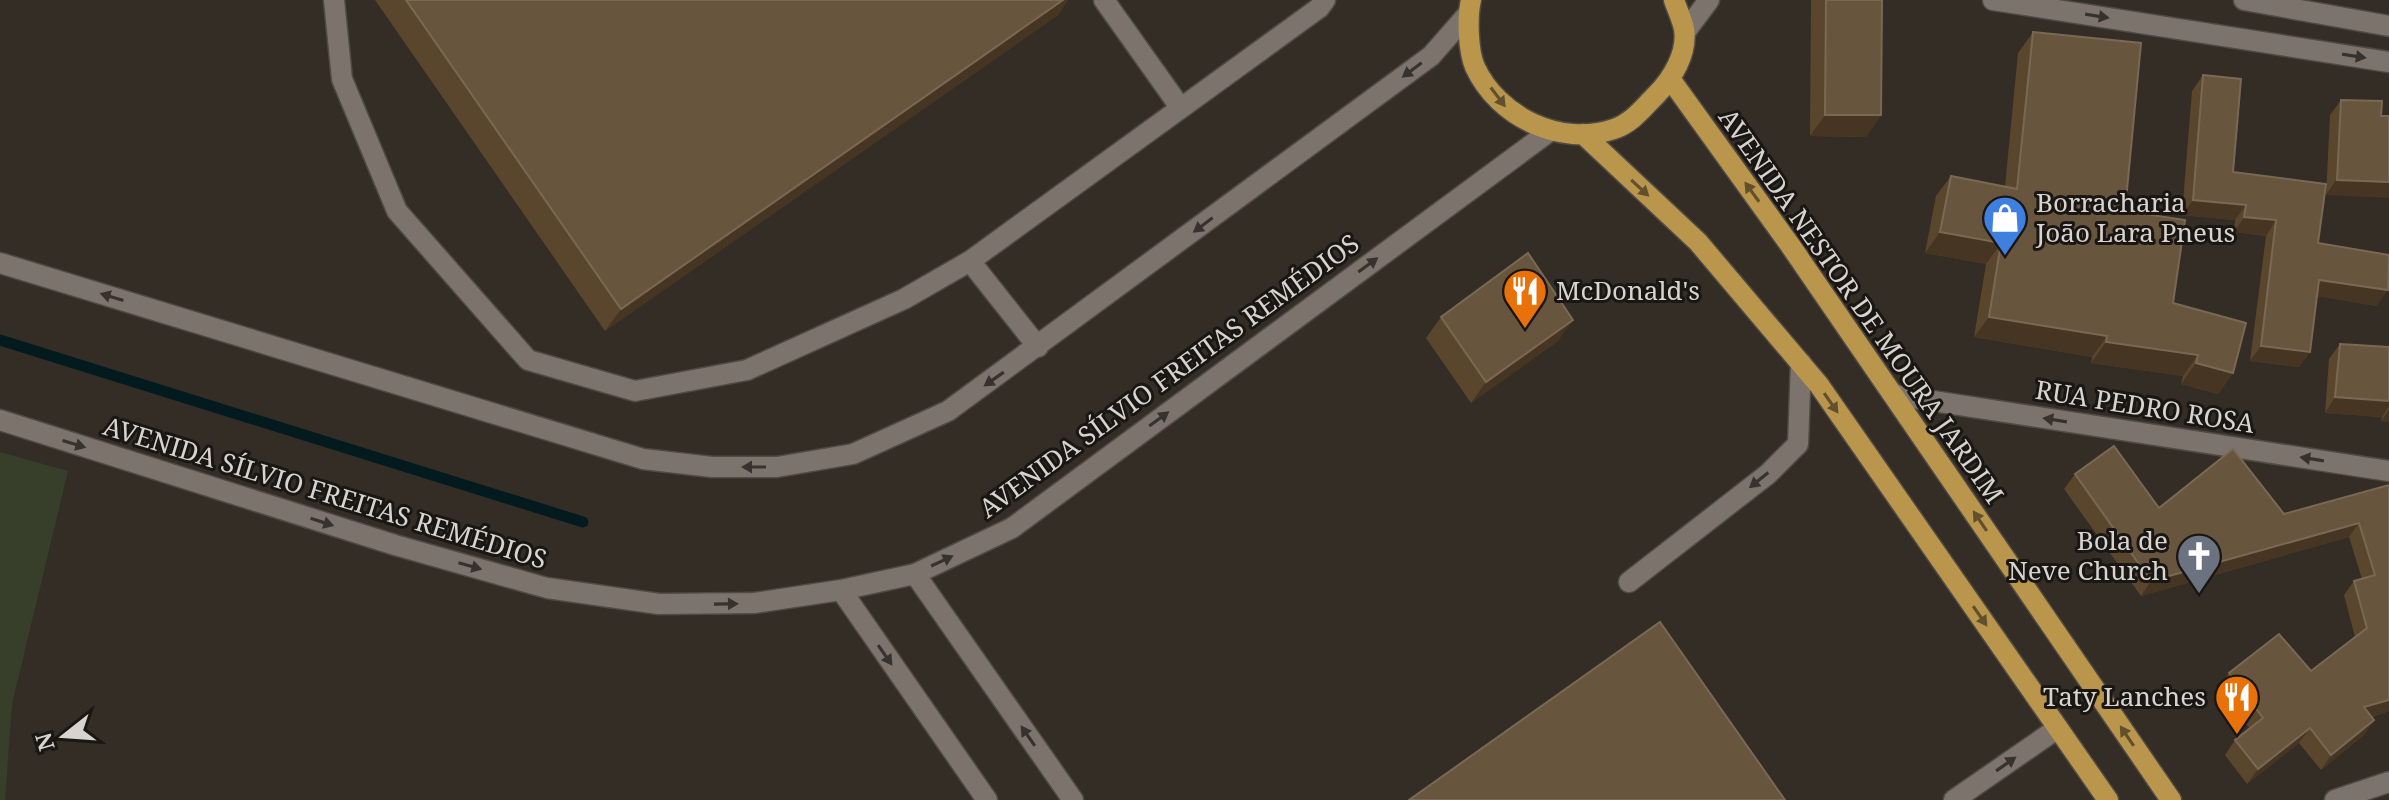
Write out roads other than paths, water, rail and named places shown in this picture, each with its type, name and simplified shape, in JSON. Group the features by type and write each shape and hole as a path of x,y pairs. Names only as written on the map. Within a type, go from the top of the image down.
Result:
{"main road":[{"path":"1469,8 1475,66 1504,107 1550,131 1583,134 1614,129 1634,118 1671,80 1685,32 1674,0"},
{"name":"AVENIDA NESTOR DE MOURA JARDIM","path":"1671,80 1790,245 2171,800"},
{"path":"1583,134 1698,242 1819,385 2108,800"}],"street":[{"path":"334,0 342,79 397,211 528,360 635,391 747,370 904,299 970,261 1319,8 1325,0"},
{"path":"1104,0 1180,107"},
{"path":"1685,32 1709,0"},
{"path":"1993,0 2389,62"},
{"path":"2244,0 2389,26"},
{"path":"0,263 643,459 712,467 777,467 853,454 948,411 1038,347 1431,56 1469,8"},
{"name":"AVENIDA SÍLVIO FREITAS REMÉDIOS","path":"0,420 395,545 547,588 659,604 754,603 841,590 915,574 1012,528 1550,131"},
{"path":"970,261 1038,347"},
{"path":"1629,582 1768,474 1798,444 1801,363"},
{"name":"RUA PEDRO ROSA","path":"1894,395 2389,471"},
{"path":"915,574 1073,800"},
{"path":"841,590 987,800"},
{"path":"1954,800 2058,728"},
{"path":"2335,800 2389,782"}],"waterway":[{"path":"0,340 583,522"}],"place":[{"name":"Borracharia João Lara Pneus","path":"2005,257"},
{"name":"McDonald's","path":"1525,330"},
{"name":"Bola de Neve Church","path":"2199,595"},
{"name":"Taty Lanches","path":"2237,736"}]}
